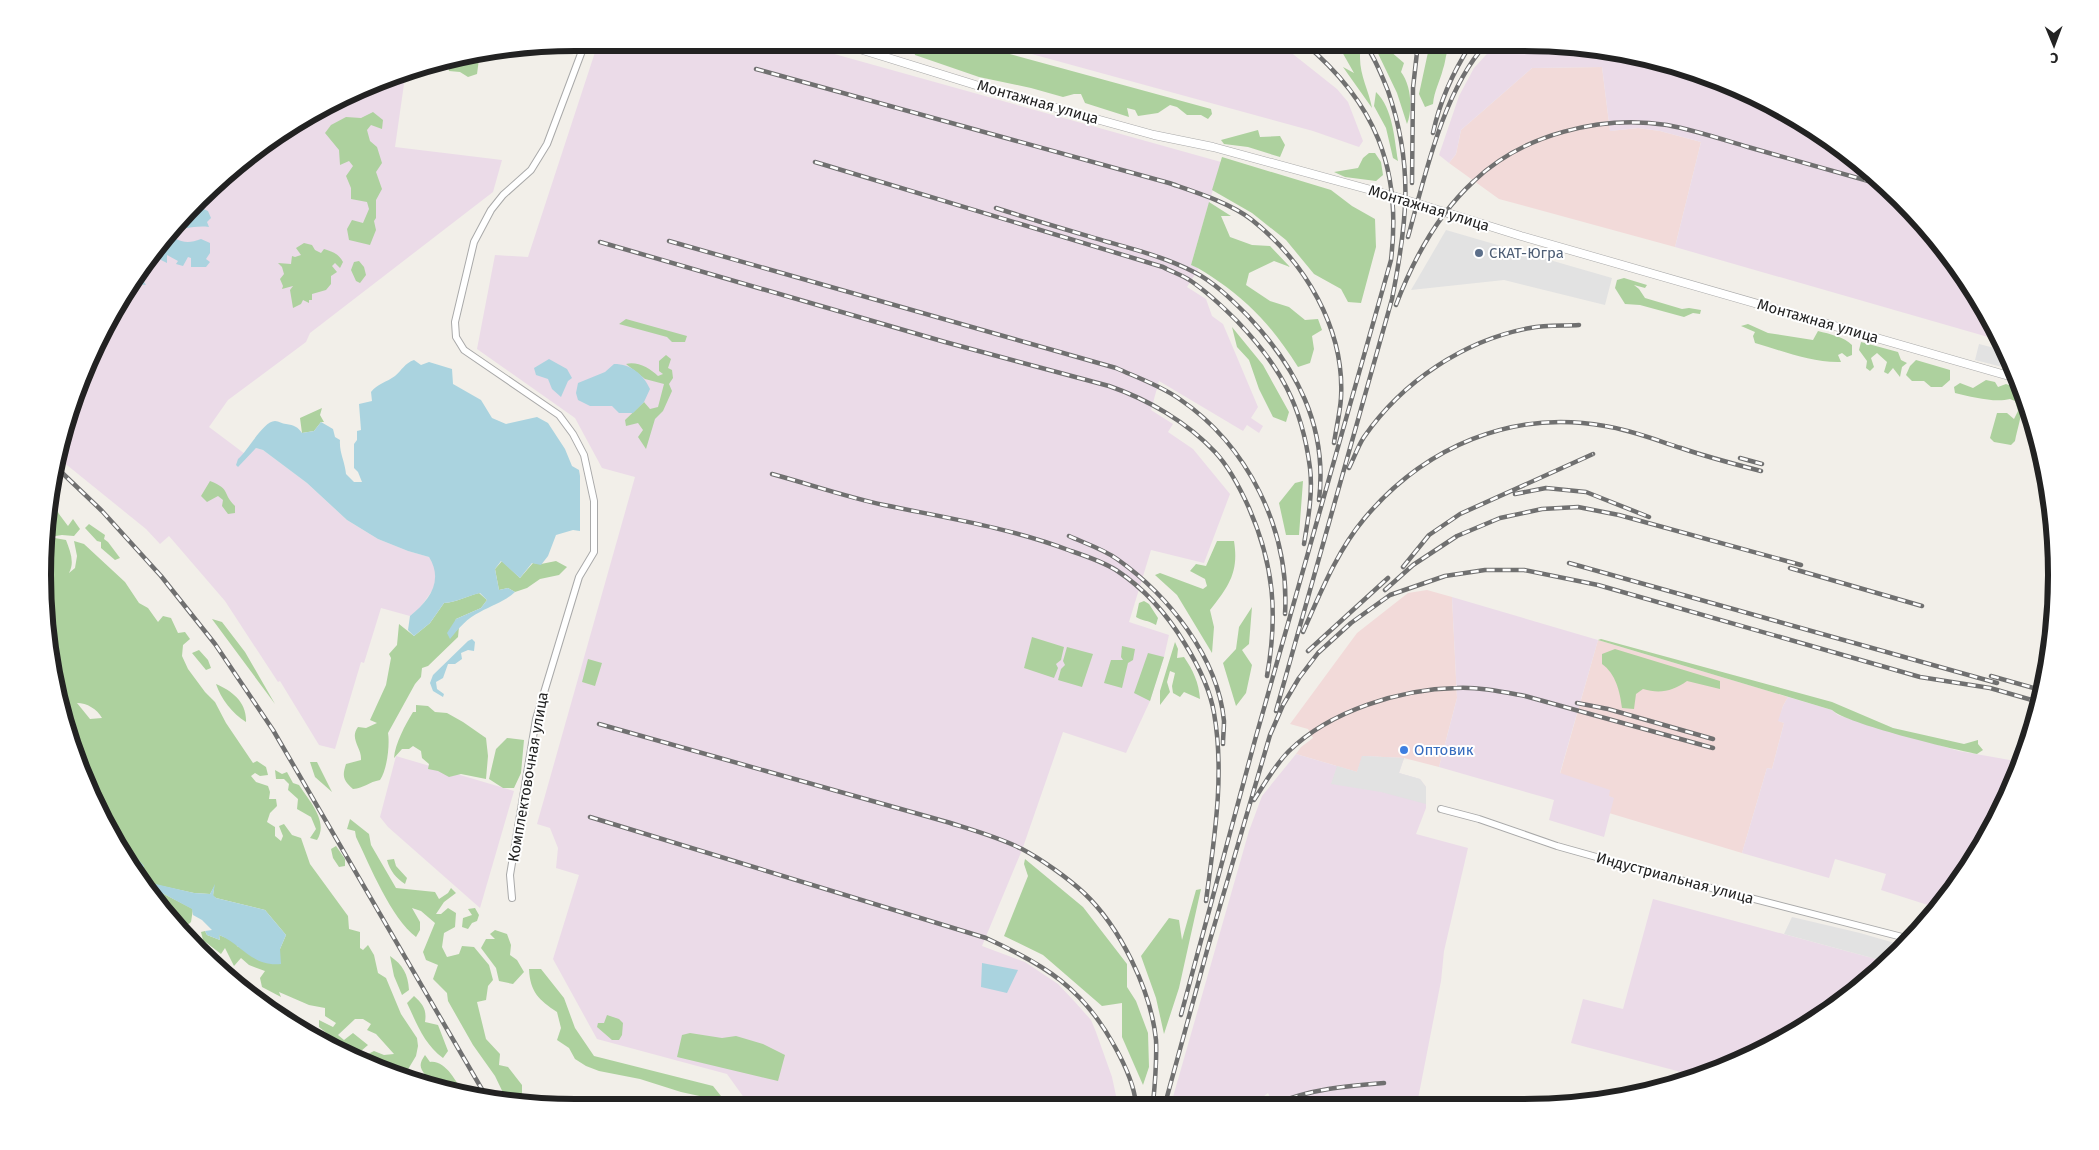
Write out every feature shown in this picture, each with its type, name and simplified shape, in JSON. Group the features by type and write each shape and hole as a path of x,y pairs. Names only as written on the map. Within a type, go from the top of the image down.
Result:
{"street":[{"name":"Комплектовочная улица","path":"512,898 510,875 536,719 579,577 594,552 594,501 584,455 573,434 559,415 464,350 456,337 455,322 474,242 481,226 503,195 531,170 547,144 582,51"},
{"name":"Монтажная улица","path":"866,51 995,91 1393,196 1529,238 2008,376"},
{"name":"Индустриальная улица","path":"1441,809 1479,819 1557,846 1657,874 1902,937"}],"shaded area":[{"path":"595,51 824,51 1221,162 1191,265 1199,268 1187,287 1206,299 1212,316 1223,324 1258,407 1251,418 1263,426 1259,433 1247,425 1243,431 1159,381 1151,410 1173,424 1168,432 1193,449 1230,494 1204,563 1151,550 1129,622 1169,635 1150,701 1126,753 1063,732 1022,850 982,946 1025,962 1058,984 1091,1020 1112,1077 1117,1099 745,1099 727,1074 597,1039 553,959 579,875 556,868 558,848 550,828 537,824 635,477 602,468 575,418 477,349 495,255 528,257"},
{"path":"1020,51 1289,51 1337,89 1348,102 1363,141 1359,147 1313,131"},
{"path":"1490,51 1558,52 1592,56 1660,69 1724,91 1756,105 1786,121 1843,159 1894,205 1940,256 1978,313 1991,338 1675,247 1701,142 1660,131 1638,128 1610,131 1602,67 1532,68 1461,130 1456,154 1449,163 1439,155 1459,96 1474,68"},
{"name":"СКАТ-Югра","path":"1602,67 1610,131 1638,128 1660,131 1701,142 1675,247 1499,199 1449,163 1456,154 1461,130 1532,68"},
{"path":"405,80 395,147 502,160 493,192 310,333 306,342 228,400 209,427 245,454 238,459 256,448 263,450 307,483 347,520 378,539 429,557 434,565 436,576 434,588 420,608 410,616 381,608 364,663 361,662 335,749 319,745 280,681 278,682 225,601 169,536 160,544 146,529 64,462 79,407 91,375 121,313 159,256 181,230 230,181 256,159 313,121 343,105"},
{"name":"СКАТ-Югра","path":"1446,230 1612,278 1605,305 1504,280 1411,290"},
{"path":"1979,344 1996,349 2005,368 1975,360"},
{"name":"Оптовик","path":"1427,590 1452,597 1457,698 1439,767 1404,758 1363,756 1357,772 1296,754 1301,747 1313,738 1308,729 1290,724 1357,633 1408,593"},
{"path":"1452,597 1598,640 1560,773 1610,790 1609,796 1614,798 1604,837 1549,820 1554,800 1439,767 1457,698"},
{"path":"1598,640 1788,697 1783,706 1779,721 1784,723 1772,769 1767,768 1742,853 1609,813 1613,798 1560,774"},
{"path":"1788,697 1832,710 1838,715 1959,751 2013,761 1994,807 1978,837 1930,906 1881,890 1886,874 1835,859 1829,878 1742,853 1767,768 1772,769 1784,723 1778,721"},
{"path":"1296,754 1357,772 1362,756 1404,758 1399,773 1420,779 1426,787 1426,808 1416,834 1468,848 1444,951 1441,981 1418,1099 1358,1097 1346,1099 1271,1099 1268,1093 1260,1099 1172,1099 1249,831 1262,796"},
{"path":"396,756 514,791 480,908 388,827 380,817"},
{"path":"1362,756 1404,758 1399,773 1420,779 1426,787 1426,804 1381,792 1331,784 1337,766 1357,772"},
{"path":"1653,899 1879,960 1843,991 1786,1029 1756,1045 1685,1073 1571,1043 1583,999 1623,1009"},
{"path":"1792,917 1896,943 1879,960 1784,934"}],"green space":[{"path":"914,51 998,51 1211,109 1212,114 1208,119 1201,115 1187,115 1177,107 1170,105 1158,113 1138,116 1135,110 1127,108 1129,117 1085,103 1081,94 1063,97 979,77 915,55"},
{"path":"1342,51 1360,51 1361,71 1372,108 1343,67 1354,73"},
{"path":"1377,51 1390,51 1404,63 1401,72 1407,84 1410,97 1410,111 1407,124 1397,93"},
{"path":"1428,51 1448,51 1433,104 1425,107 1419,94"},
{"path":"479,60 477,74 468,77 460,72 449,71 448,67"},
{"path":"1376,92 1382,99 1389,115 1398,161 1393,158 1386,128 1374,106"},
{"path":"373,112 383,120 382,129 371,125 367,130 370,141 377,147 382,163 376,172 382,189 376,200 376,218 374,221 376,230 370,245 349,240 347,229 352,220 363,223 369,209 367,202 351,199 351,188 346,176 353,166 349,161 340,165 339,150 325,133 331,125 346,117 361,118"},
{"path":"1258,130 1260,137 1280,136 1285,145 1280,157 1248,147 1224,144 1221,140"},
{"path":"1369,153 1375,153 1381,162 1383,175 1376,181 1345,177 1334,172 1358,168 1363,158"},
{"path":"1222,157 1331,190 1352,206 1375,219 1376,247 1361,303 1348,302 1341,289 1314,274 1286,240 1252,213 1212,190"},
{"path":"1209,202 1231,216 1221,216 1230,237 1252,245 1270,246 1290,267 1274,261 1249,273 1246,285 1270,301 1289,307 1305,320 1318,319 1322,330 1312,336 1314,349 1310,363 1298,367 1281,342 1253,310 1231,290 1202,270 1191,265"},
{"path":"304,243 312,245 315,250 321,253 324,249 333,252 343,262 340,268 335,263 332,266 337,272 331,276 331,284 326,290 312,294 312,300 309,300 309,303 303,300 301,304 293,308 290,290 293,286 282,289 283,286 280,279 284,274 282,267 278,263 291,264 292,256 301,255 296,248"},
{"path":"359,261 364,267 366,275 360,283 356,281 351,270 354,262"},
{"path":"1624,278 1647,285 1645,288 1634,285 1645,298 1682,309 1701,310 1700,314 1693,313 1684,317 1640,305 1625,304 1615,288 1617,280"},
{"path":"626,319 687,336 685,342 672,342 667,337 619,324"},
{"path":"1748,324 1768,333 1813,340 1818,331 1832,335 1852,345 1852,355 1847,357 1842,353 1838,355 1841,362 1830,362 1808,359 1787,353 1755,343 1753,336 1755,332 1741,326"},
{"path":"1232,327 1263,365 1289,412 1286,422 1273,417 1259,389 1249,360 1237,347"},
{"path":"1861,342 1898,352 1901,360 1907,363 1902,367 1900,377 1893,368 1888,374 1884,372 1887,362 1877,353 1871,358 1874,367 1870,371 1866,368 1867,361 1859,350"},
{"path":"666,355 671,359 668,368 672,370 673,378 669,384 672,391 663,411 655,419 646,449 638,437 643,430 638,423 626,426 625,420 644,402 650,409 658,407 664,384 645,379 626,364 635,363 643,366 658,376 663,374 659,371 659,361"},
{"path":"1916,360 1950,370 1950,380 1942,387 1931,387 1924,381 1912,381 1906,375 1910,366"},
{"path":"1986,380 1995,382 1998,387 2006,384 2012,386 2021,411 2015,441 2011,445 1994,442 1990,438 1997,413 2007,413 2014,419 2018,411 2015,401 2010,399 1983,399 1955,393 1954,387 1960,383 1973,388"},
{"path":"322,408 320,415 324,422 321,422 314,431 302,433 300,418"},
{"path":"210,481 224,489 235,506 235,513 228,514 222,506 223,500 218,496 207,502 201,496"},
{"path":"1303,481 1299,535 1286,535 1279,503 1295,483"},
{"path":"56,508 68,526 73,519 80,529 74,536 53,536"},
{"path":"89,524 105,535 104,539 120,558 115,560 101,548 101,542 97,541 85,528"},
{"path":"52,538 66,540 72,561 69,573 75,568 77,556 74,541 84,544 125,582 139,603 148,608 158,622 163,616 171,618 178,633 185,632 190,639 183,645 182,656 188,669 215,702 226,723 253,763 257,761 266,767 268,775 260,776 255,773 251,776 256,782 268,786 270,792 269,799 276,799 277,806 270,813 267,822 275,827 275,836 281,841 283,836 279,826 284,824 292,835 301,838 310,864 348,916 349,929 360,932 360,948 363,950 368,945 374,955 378,973 386,978 401,1014 417,1038 416,1056 407,1071 368,1056 374,1051 384,1055 394,1054 376,1034 367,1030 371,1024 363,1019 355,1019 338,1035 344,1040 353,1033 368,1045 361,1051 343,1045 319,1027 319,1020 333,1027 336,1023 325,1016 325,1008 309,1005 279,992 281,997 262,987 260,978 265,971 249,965 241,958 234,966 225,948 221,954 203,940 201,932 205,931 207,935 220,940 219,935 234,941 238,947 280,949 286,935 265,910 216,898 213,896 214,887 210,894 194,893 152,884 121,837 105,807 79,743 69,711 61,677 52,609","holes":["77,703 88,705 95,709 102,718 90,719"]},
{"path":"1217,541 1234,541 1235,561 1234,570 1227,586 1210,610 1214,627 1212,653 1177,595 1155,575 1160,573 1203,589 1207,586 1205,579 1190,571 1196,564 1206,566"},
{"path":"502,561 520,578 533,563 541,564 556,561 567,567 559,575 540,579 527,588 515,592 508,588 499,590 495,569"},
{"path":"479,593 487,600 481,608 456,619 450,638 459,627 458,637 428,666 422,668 421,677 415,684 388,733 387,757 380,780 353,789 344,778 346,764 361,760 355,740 358,727 366,728 377,723 370,720 386,685 391,658 389,654 397,645 399,624 414,636 430,623 444,603"},
{"path":"1144,601 1149,604 1158,618 1156,625 1136,617 1139,603"},
{"path":"1252,607 1249,644 1242,650 1252,665 1246,693 1236,706 1223,663 1236,649 1239,627"},
{"path":"212,619 222,622 245,652 275,704"},
{"path":"1032,637 1064,647 1061,660 1056,664 1058,668 1054,678 1024,668"},
{"path":"1601,639 1832,702 1893,728 1964,744 1978,740 1978,744 1983,750 1977,754 1878,729 1842,716 1832,710 1598,640"},
{"path":"1175,642 1178,649 1177,658 1184,657 1190,667 1197,682 1200,699 1184,692 1180,697 1173,693 1172,686 1175,673 1170,671 1167,682 1170,692 1160,705 1160,691"},
{"path":"1122,646 1135,649 1133,660 1128,663 1122,688 1104,683 1111,660 1123,660 1121,657"},
{"path":"1067,647 1093,654 1082,687 1058,680 1061,669 1065,665 1063,661"},
{"path":"1615,649 1720,681 1720,689 1687,681 1666,691 1643,689 1636,694 1634,709 1622,708 1614,678 1602,664 1602,654"},
{"path":"199,650 208,660 211,668 206,670 192,653"},
{"path":"1148,653 1164,657 1150,701 1134,693"},
{"path":"588,659 602,663 595,686 582,682"},
{"path":"216,684 228,690 241,703 246,715 246,722 228,705"},
{"path":"416,705 428,706 435,712 447,713 486,738 488,756 486,779 461,774 449,777 438,771 428,769 429,764 422,758 421,751 413,746 409,749 402,749 394,758 396,747 404,729 413,712 416,712"},
{"path":"507,738 524,740 521,773 514,788 503,788 489,779 496,749"},
{"path":"310,762 317,762 332,792 315,777"},
{"path":"275,770 282,774 287,772 293,783 299,785 312,804 321,826 317,840 310,838 316,829 311,817 297,809 298,799 288,790 289,784 284,779 276,779"},
{"path":"350,819 369,834 371,845 396,888 435,892 439,899 448,893 451,888 456,893 444,902 436,914 441,914 448,908 456,913 455,927 444,933 442,947 447,957 459,954 462,946 474,947 489,965 493,980 488,986 486,1000 477,1002 486,1039 500,1054 499,1065 508,1067 522,1085 522,1096 503,1093 495,1076 473,1045 448,1001 447,993 433,979 438,965 426,960 423,952 435,923 421,911 412,908 420,922 420,930 416,937 407,928 382,891 356,837 355,831 347,829"},
{"path":"336,846 345,859 345,866 339,867 333,858 331,849"},
{"path":"394,859 396,866 407,878 405,884 396,877 390,868 387,860"},
{"path":"1025,859 1083,907 1127,964 1127,987 1136,1001 1148,1033 1149,1067 1143,1085 1122,1037 1122,1003 1102,1006 1043,955 1004,936 1028,876 1024,864"},
{"path":"155,888 193,909 191,922 187,926"},
{"path":"1201,889 1179,988 1164,1034 1156,998 1141,956 1169,918 1179,920 1182,940 1196,890"},
{"path":"475,908 479,915 477,921 472,923 468,929 462,927 463,918 472,915 468,909"},
{"path":"495,930 507,934 511,945 510,955 517,960 524,972 513,984 499,981 496,968 481,948 486,939 495,939 490,934"},
{"path":"390,956 404,970 407,979 409,990 402,995 394,976"},
{"path":"529,969 541,969 564,998 575,1028 594,1056 713,1086 723,1099 706,1099 640,1079 599,1071 586,1066 575,1059 569,1048 557,1040 561,1028 557,1012 540,999 531,984"},
{"path":"414,996 424,1008 425,1022 438,1025 448,1051 443,1058 426,1040 414,1018 407,1003"},
{"path":"607,1015 619,1019 623,1023 622,1035 619,1040 612,1040 597,1027 598,1023 604,1023"},
{"path":"690,1033 722,1038 736,1036 763,1044 785,1055 778,1081 677,1057 682,1035"},
{"path":"425,1055 430,1062 441,1064 459,1086 425,1077 421,1066"}],"water":[{"path":"202,208 208,211 211,218 207,222 209,227 182,229"},
{"path":"174,238 187,242 201,239 210,243 210,253 206,259 210,262 206,267 191,267 191,258 188,257 183,266 176,264 178,261 167,255 167,263 159,259 157,263 154,263"},
{"path":"149,271 144,282 146,285 140,284"},
{"path":"549,359 567,369 572,378 568,381 561,397 552,389 548,379 536,375 534,368"},
{"path":"414,360 421,365 429,362 452,369 453,384 481,400 492,418 506,424 537,417 548,423 565,449 572,466 579,470 580,476 580,531 573,530 556,535 548,556 541,565 532,563 520,578 501,561 495,569 499,590 508,588 515,592 503,601 471,617 450,639 447,633 456,619 481,608 487,600 480,593 444,603 430,623 414,636 408,630 410,616 423,604 435,582 435,574 429,557 378,539 347,520 307,483 263,450 256,448 238,467 236,465 238,459 270,422 276,421 294,426 302,433 314,431 321,422 333,429 335,437 340,440 340,449 346,474 354,482 362,482 354,468 354,444 357,440 357,431 361,430 359,404 372,401 371,392 373,389 395,376"},
{"path":"614,364 620,364 636,371 650,389 644,402 633,413 619,413 612,406 590,406 578,400 576,393 578,383 605,372"},
{"path":"472,639 475,642 474,651 468,650 461,653 462,659 455,664 448,664 443,678 436,682 437,689 444,694 443,697 433,691 430,683 433,675"},
{"path":"133,856 136,857 144,866 142,870"},
{"path":"152,883 194,893 210,894 215,884 213,895 216,898 265,910 286,935 280,949 281,964 262,962 219,935 220,940 207,935 205,931 212,930 202,920 193,915 192,909 162,893"},
{"path":"982,963 1018,970 1007,993 981,987"}],"railway":[{"path":"1181,1015 1255,740 1391,260 1392,196 1387,166 1378,139 1366,113 1349,89 1329,65 1313,51"},
{"path":"1276,711 1392,299 1401,245 1405,195 1402,144 1388,91 1370,51"},
{"path":"1412,183 1413,88 1417,51"},
{"path":"1433,133 1439,109 1448,87 1467,51"},
{"path":"1408,237 1437,135 1458,85 1480,51"},
{"path":"756,69 1169,183 1234,208 1252,220 1289,256 1305,277 1329,322 1340,372 1341,398 1334,443"},
{"path":"1396,305 1410,271 1428,238 1461,194 1494,165 1516,151 1539,140 1564,132 1616,123 1667,125 1869,181"},
{"path":"815,162 1163,267 1188,279 1203,290 1237,321 1265,354 1287,388 1295,406 1306,445 1311,477 1310,506 1304,544"},
{"path":"996,208 1141,251 1184,267 1201,276 1229,297 1265,335 1280,355 1305,399 1318,447 1320,473 1319,500"},
{"path":"669,241 1116,368 1171,393 1203,417 1225,440 1244,465 1260,492 1272,521 1280,551 1285,583 1285,614"},
{"path":"600,242 945,342 1109,386 1138,398 1179,421 1204,441 1230,471 1249,508 1257,529 1269,570 1272,590 1272,632 1267,676"},
{"path":"1349,468 1362,441 1379,417 1397,398 1436,366 1458,353 1505,334 1536,327 1579,325"},
{"path":"1303,632 1337,559 1354,531 1364,519 1388,494 1414,472 1442,453 1472,439 1504,429 1537,423 1570,422 1624,430 1761,471"},
{"path":"1403,567 1429,535 1460,514 1593,454"},
{"path":"1740,458 1762,464"},
{"path":"61,472 102,511 161,576 215,644 273,730 483,1090"},
{"path":"772,474 870,502 979,524 1048,543 1111,567 1127,577 1146,594 1171,622 1190,652 1206,686 1214,713 1219,760 1218,784 1215,831 1206,901"},
{"path":"1515,494 1546,488 1586,492 1649,517"},
{"path":"1385,590 1413,565 1457,536 1500,518 1542,509 1578,507 1619,515 1801,565"},
{"path":"1069,536 1112,555 1154,590 1172,609 1201,651 1212,674 1220,697 1224,721 1223,744"},
{"path":"1569,563 1997,683"},
{"path":"1790,568 1922,606"},
{"path":"1166,1099 1208,947 1270,735 1283,705 1299,678 1318,653 1351,623 1390,595 1445,576 1485,570 1524,570 1598,585 1920,677 1990,688 2033,700"},
{"path":"1308,651 1388,578"},
{"path":"1991,676 2035,688"},
{"path":"1254,800 1284,756 1325,724 1367,705 1390,698 1435,689 1474,688 1525,696 1713,748"},
{"path":"1577,703 1608,709 1713,739"},
{"path":"599,724 947,822 1004,841 1046,863 1078,887 1110,923 1141,980 1148,1001 1156,1040 1153,1099"},
{"path":"590,817 986,938 1027,958 1061,981 1090,1009 1103,1026 1115,1047 1131,1082 1135,1099"},
{"path":"1288,1099 1342,1087 1384,1083"}],"place":[{"name":"СКАТ-Югра","path":"1479,253"},
{"name":"Оптовик","path":"1404,750"}]}
